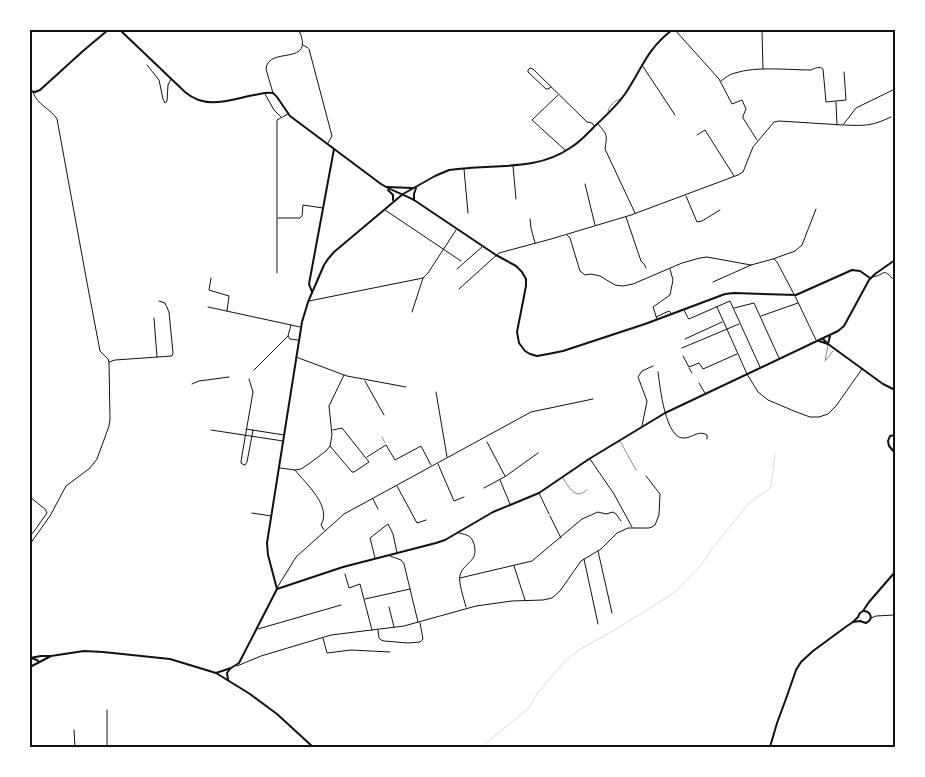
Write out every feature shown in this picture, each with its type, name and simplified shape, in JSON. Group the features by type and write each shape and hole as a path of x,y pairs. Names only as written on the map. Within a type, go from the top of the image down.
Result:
{"main road":[{"path":"32,92 40,90 108,30"},
{"path":"216,673 237,666 240,662 277,589 267,550 271,516 285,435 298,340 308,302 324,265 330,257 403,194 445,172 464,168 539,162 566,151 607,115 622,98 652,48 659,40 674,30"},
{"path":"122,31 191,97 206,102 216,102 273,93 288,114 385,186 414,200 482,246 518,267 525,277 526,287 517,338 521,347 531,354 542,355 563,351 658,320 720,295 730,293 794,296 850,270 860,271 871,278"},
{"path":"312,292 308,285 334,149"},
{"path":"385,186 412,188"},
{"path":"385,186 393,195 393,202"},
{"path":"414,200 414,192 417,186"},
{"path":"277,589 375,558 438,543 493,512 539,493 562,476 665,413 842,329 871,278 895,260"},
{"path":"828,344 830,336"},
{"path":"823,338 828,344 895,390"},
{"path":"818,341 828,344"},
{"path":"895,435 890,436 888,442 895,453"},
{"path":"854,622 895,572"},
{"path":"770,747 799,665 808,655 846,626 860,621 866,623 871,619 867,605"},
{"path":"863,611 869,613"},
{"path":"858,617 860,621"},
{"path":"31,658 86,651 170,659 216,673 277,714 313,747"},
{"path":"30,667 51,656"},
{"path":"31,658 39,662"},
{"path":"228,680 226,673 231,668"}],"street":[{"path":"273,93 266,69 267,63 272,59 297,52 303,45 303,38 299,30"},
{"path":"674,30 721,81 732,104 742,100 746,109 743,118 757,141"},
{"path":"762,30 763,70"},
{"path":"824,30 833,30"},
{"path":"303,45 309,49 332,136 328,144"},
{"path":"642,64 675,115"},
{"path":"148,65 159,80 165,103 167,102 168,82 171,79"},
{"path":"550,87 546,89 528,70 532,68 587,122 595,126"},
{"path":"721,81 736,72 811,70 821,68 823,69 826,102 846,100 844,72"},
{"path":"843,125 856,108 895,88"},
{"path":"30,544 50,516 66,486 88,469 97,459 109,426 109,362 100,352 57,119 55,115 35,98 32,92"},
{"path":"264,93 274,110 282,118"},
{"path":"558,94 532,120 566,151"},
{"path":"836,101 837,125"},
{"path":"276,273 277,120 288,114"},
{"path":"459,289 500,253 626,217 735,177 742,172 752,149 772,123 870,125 877,124 891,117"},
{"path":"598,124 606,133 606,148 635,214"},
{"path":"697,135 705,130 735,177"},
{"path":"513,165 516,199"},
{"path":"464,168 468,213"},
{"path":"585,184 595,226"},
{"path":"686,195 697,222 720,210"},
{"path":"277,218 301,218 303,205 323,208"},
{"path":"713,282 751,265 795,251 802,245 816,208"},
{"path":"384,210 461,261"},
{"path":"626,217 641,260 646,268"},
{"path":"530,220 535,244"},
{"path":"308,302 423,278 428,274 456,229"},
{"path":"567,234 583,274 601,276 623,286 633,284 690,260 702,257 751,265"},
{"path":"457,269 482,246"},
{"path":"773,259 777,262 818,341"},
{"path":"658,320 653,306 670,294 673,278 670,268"},
{"path":"871,278 884,272 895,281"},
{"path":"211,278 209,290 229,296 227,312"},
{"path":"412,312 423,278"},
{"path":"109,362 115,360 170,357 173,353 169,311 165,303 159,301"},
{"path":"684,310 689,319 730,301 761,368"},
{"path":"733,308 754,303 780,358"},
{"path":"760,316 798,303"},
{"path":"208,307 301,327"},
{"path":"717,307 759,394 800,414 816,417 825,415 833,410 862,368"},
{"path":"656,317 669,311 672,314"},
{"path":"154,318 157,357"},
{"path":"685,339 723,321"},
{"path":"682,348 740,324"},
{"path":"254,370 288,336 290,325"},
{"path":"288,336 290,339 298,340"},
{"path":"689,367 698,363 703,369 738,353"},
{"path":"682,356 692,373"},
{"path":"296,357 344,375 406,387"},
{"path":"642,426 647,401 638,377 642,371 653,366"},
{"path":"658,372 665,413 678,437 685,438 701,432 706,434 707,439"},
{"path":"279,468 295,470 302,468 318,458 330,446 332,430 329,406 344,375"},
{"path":"192,384 199,381 229,377"},
{"path":"249,379 252,392 241,461 244,465 247,462 253,430"},
{"path":"364,379 384,415"},
{"path":"699,383 705,394"},
{"path":"436,392 448,458"},
{"path":"277,589 296,557 342,516 372,498 531,412 593,400"},
{"path":"330,446 352,472 369,462 367,457 342,428 332,430"},
{"path":"246,429 285,435"},
{"path":"212,430 284,441"},
{"path":"484,438 505,476"},
{"path":"367,457 386,445 395,460 421,446 432,466"},
{"path":"484,488 538,453"},
{"path":"589,459 612,491 632,527"},
{"path":"438,463 454,501 464,497"},
{"path":"295,470 322,506 324,518 322,526 325,531"},
{"path":"237,666 261,656 339,634 394,628 419,623 466,608 500,602 545,600 557,595 579,564 598,551 617,533 632,527 652,527 655,525 658,519 660,494 646,476"},
{"path":"500,479 511,504"},
{"path":"397,485 416,523 426,520"},
{"path":"539,493 561,538"},
{"path":"30,497 45,509 47,513 30,536"},
{"path":"372,498 378,509"},
{"path":"460,578 534,560 582,519 598,512 606,514 613,512 621,521"},
{"path":"252,513 271,516"},
{"path":"375,558 370,538 388,524 393,534 397,553"},
{"path":"458,533 470,537 475,551 473,557 461,573 460,578 466,608"},
{"path":"598,551 612,613"},
{"path":"378,630 379,638 383,641 408,643 418,642 423,639 404,564 399,559 388,555"},
{"path":"584,559 598,624"},
{"path":"514,566 525,600"},
{"path":"345,574 349,588 360,584 372,631"},
{"path":"364,600 410,589"},
{"path":"257,629 342,605"},
{"path":"389,607 394,628"},
{"path":"869,613 876,616 895,615"},
{"path":"871,619 876,616"},
{"path":"322,638 327,653 351,650 390,652"},
{"path":"107,710 107,747"},
{"path":"74,730 75,747"}],"lane":[{"path":"828,344 825,361 835,349"},
{"path":"382,437 386,445"},
{"path":"620,440 636,470"},
{"path":"562,476 568,486 577,494 588,490"}],"waterway":[{"path":"481,747 529,708 536,695 564,662 579,650 674,593 702,564 750,502 771,487 775,454"}]}
